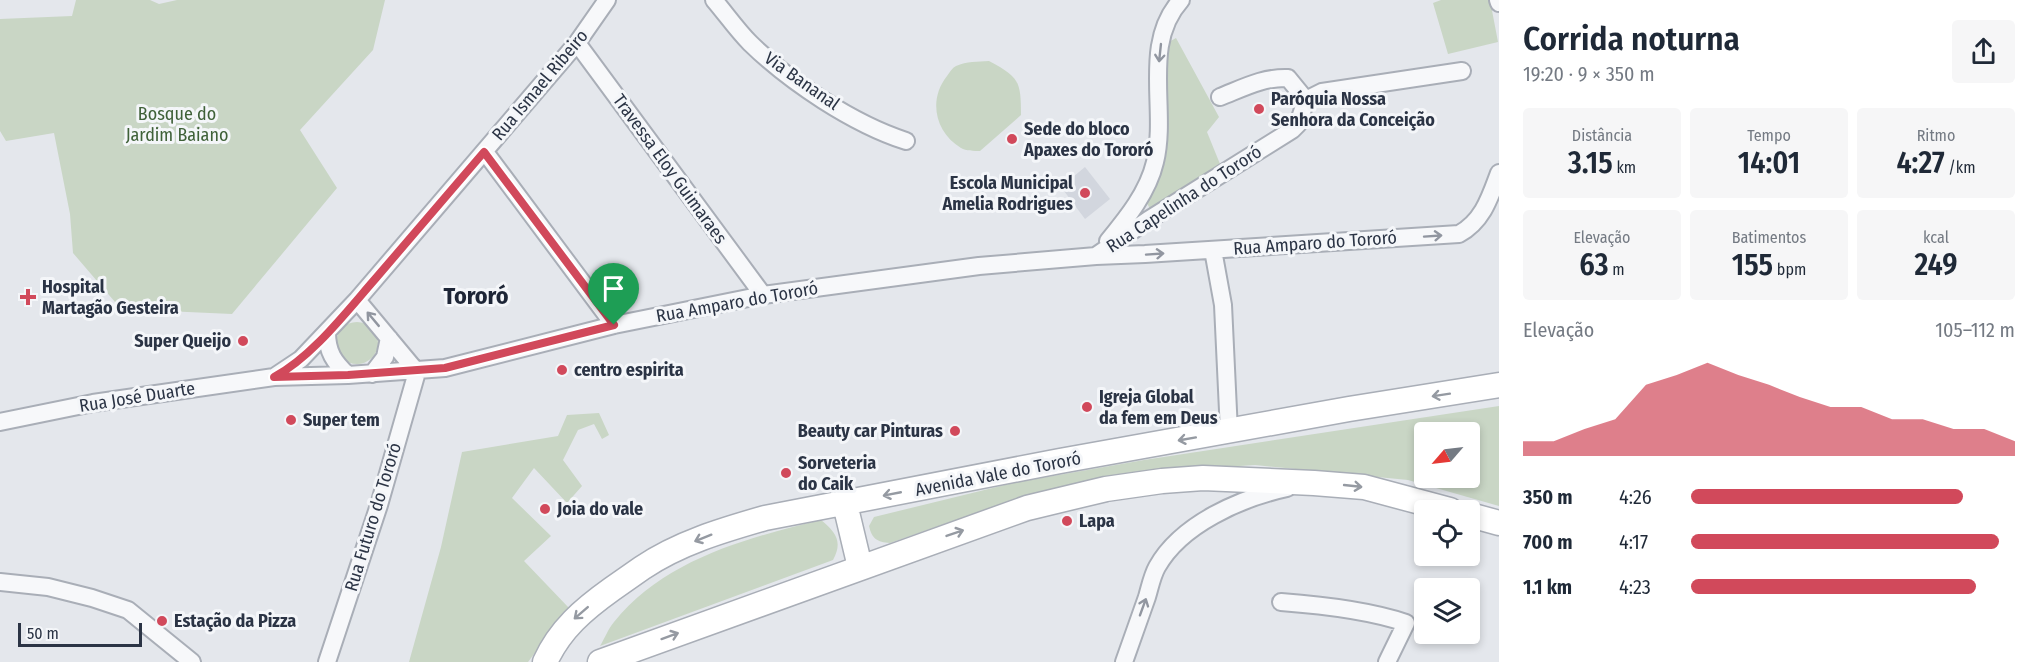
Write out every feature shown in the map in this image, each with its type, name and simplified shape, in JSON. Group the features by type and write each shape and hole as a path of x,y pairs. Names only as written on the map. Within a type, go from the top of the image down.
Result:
{"street":[{"name":"Rua Ismael Ribeiro","path":"274,377 301,359 357,300 576,43 608,0"},
{"name":"Via Bananal","path":"714,0 748,40 786,74 851,115 906,141"},
{"path":"1096,255 1129,215 1144,190 1155,162 1162,34 1167,20 1181,0"},
{"name":"Travessa Eloy Guimaraes","path":"576,43 763,295"},
{"path":"1220,97 1262,80 1288,78 1306,100 1322,92 1462,71"},
{"name":"Rua Capelinha do Tororó","path":"1096,255 1292,130 1298,124 1306,100"},
{"path":"484,152 614,325"},
{"name":"Rua Amparo do Tororó","path":"274,377 417,372 445,368 614,325 763,295 979,266 1096,255 1459,234 1471,228 1479,219 1499,173"},
{"path":"1213,250 1223,305 1229,432"},
{"path":"357,300 417,372"},
{"path":"327,332 327,345 331,357 348,375"},
{"path":"372,374 385,357 389,338"},
{"name":"Rua Futuro do Tororó","path":"327,662 379,506 417,372"},
{"name":"Rua José Duarte","path":"0,422 93,403 274,377"},
{"name":"Avenida Vale do Tororó","path":"545,662 560,635 576,616 651,563 723,530 765,518 1060,461 1349,409 1499,385"},
{"name":"Avenida Vale do Tororó","path":"608,659 1027,508 1106,489 1203,478 1314,483 1364,488 1414,501"},
{"path":"1124,662 1156,568 1173,544 1192,527 1228,508 1267,492 1314,483"},
{"path":"845,504 860,567"},
{"path":"1480,518 1499,523"},
{"path":"0,582 48,587 128,610 192,662"},
{"path":"1281,602 1391,618 1406,623 1387,662"}],"shaded area":[{"name":"Escola Municipal Amelia Rodrigues","path":"1085,167 1110,199 1085,219 1061,187"}],"green space":[{"name":"Bosque do Jardim Baiano","path":"76,0 150,0 159,4 177,0 385,0 373,50 300,130 337,188 232,314 121,309 73,253 70,214 54,133 6,141 0,131 0,19 72,16"},
{"path":"1441,0 1490,0 1498,42 1448,54 1433,3"},
{"path":"1176,38 1219,117 1207,132 1220,164 1150,209 1146,201 1156,187 1165,162 1167,43"},
{"path":"989,61 1007,71 1016,81 1019,87 1021,115 980,151 965,150 952,141 940,125 936,105 938,95 941,85 955,67 968,62"},
{"path":"357,322 372,328 378,343 372,358 357,364 342,358 336,343 342,328"},
{"path":"1499,406 1499,506 1436,488 1480,488 1480,422 1414,422 1414,482 1255,465 1147,472 1016,499 890,543 876,539 869,526 874,517 1013,483 1144,460"},
{"path":"599,413 609,435 602,439 594,424 578,430 563,460 582,486 567,503 534,468 512,498 551,536 524,561 569,608 528,662 409,662 441,547 462,452 558,436 567,415"},
{"path":"821,520 834,533 838,543 833,560 600,646 612,625 634,601 657,582 682,567 736,544"}],"place":[{"name":"Paróquia Nossa Senhora da Conceição","path":"1259,109"},
{"name":"Sede do bloco Apaxes do Tororó","path":"1012,139"},
{"name":"Escola Municipal Amelia Rodrigues","path":"1085,193"},
{"name":"Hospital Martagão Gesteira","path":"28,297"},
{"name":"Super Queijo","path":"243,341"},
{"name":"centro espirita","path":"562,370"},
{"name":"Igreja Global da fem em Deus","path":"1087,407"},
{"name":"Super tem","path":"291,420"},
{"name":"Beauty car Pinturas","path":"955,431"},
{"name":"Sorveteria do Caik","path":"786,473"},
{"name":"Joia do vale","path":"545,509"},
{"name":"Lapa","path":"1067,521"},
{"name":"Estação da Pizza","path":"162,621"}],"district":[{"name":"Tororó","path":"476,296"}],"route":[{"path":"484,152 614,325 445,368 417,372 274,377 301,359 357,300 484,152"}]}
